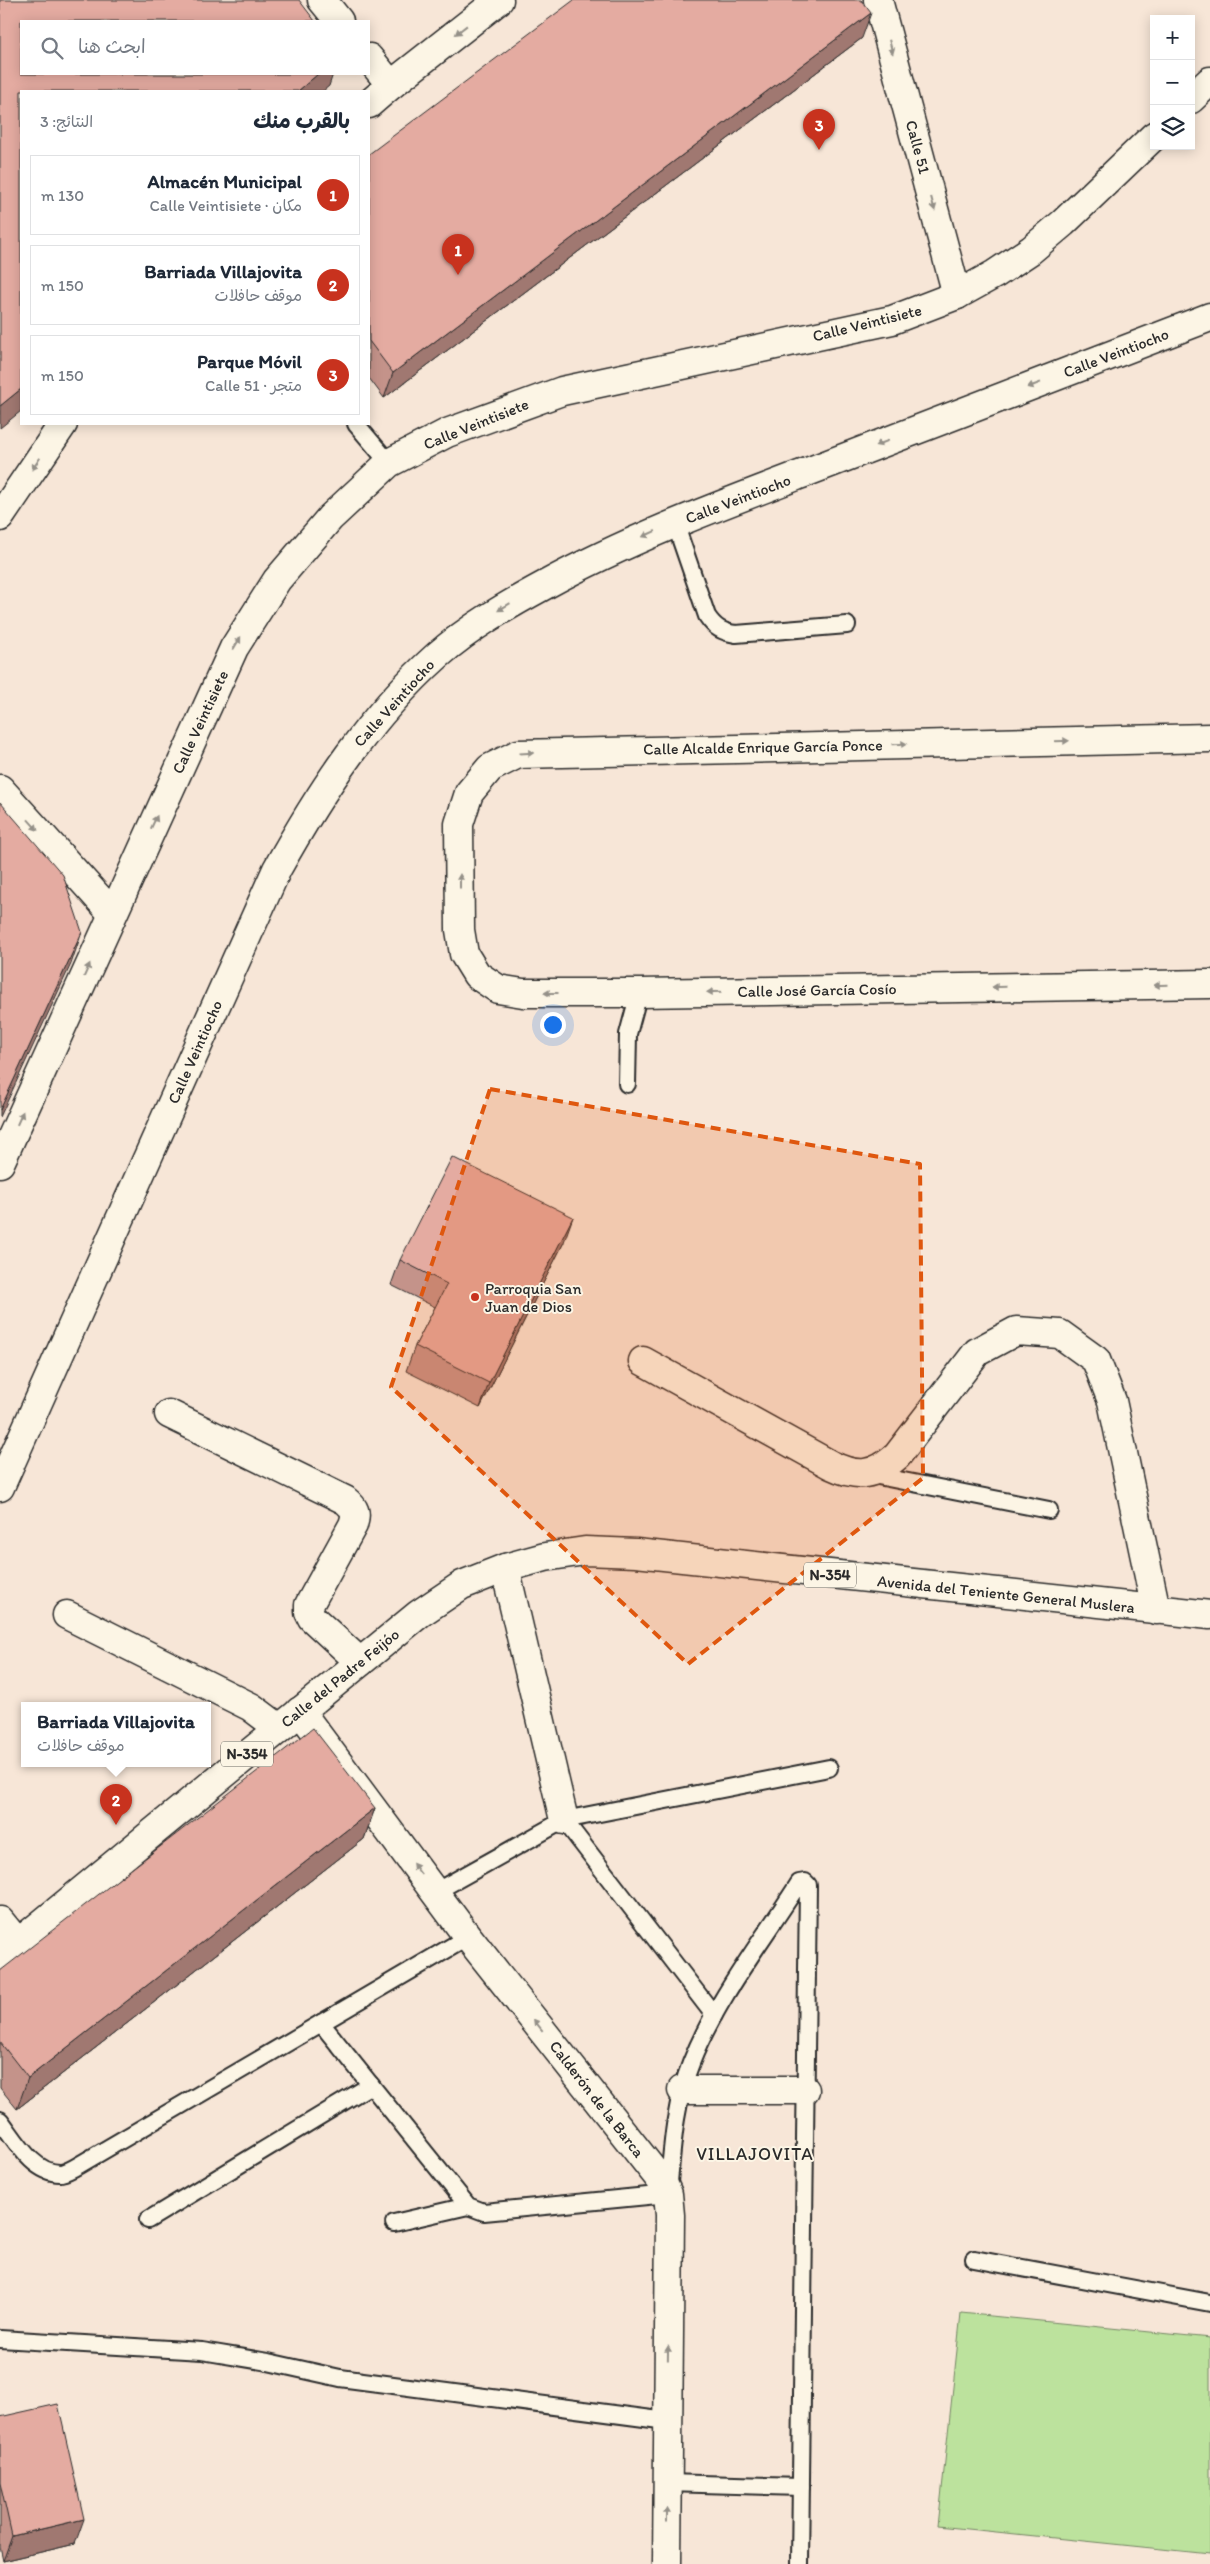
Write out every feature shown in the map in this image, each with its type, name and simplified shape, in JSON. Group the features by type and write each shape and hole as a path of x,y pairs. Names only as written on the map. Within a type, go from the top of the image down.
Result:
{"main road":[{"path":"322,0 338,20"},
{"path":"370,103 390,85 499,0"},
{"name":"Calle 51","path":"878,0 957,295"},
{"path":"370,59 390,85"},
{"path":"1195,96 1210,81"},
{"name":"Calle Veintisiete","path":"0,1163 234,648 283,573 330,518 389,462 447,433 562,391 892,320 957,295 995,274 1031,250 1063,223 1150,140"},
{"name":"Calle Veintiocho","path":"0,1487 277,869 312,806 344,760 391,701 439,654 501,609 592,559 675,523 1210,317"},
{"path":"0,517 62,425"},
{"name":"Calle Alcalde Enrique García Ponce","path":"460,930 459,824 469,793 490,768 518,754 1210,738"},
{"path":"0,789 112,913"},
{"name":"Calle José García Cosío","path":"460,930 464,954 477,975 498,989 523,993 639,993 1210,984"},
{"path":"643,1361 831,1465 847,1473 866,1474 883,1468 897,1456 977,1352 1016,1331 1060,1334 1096,1360 1112,1401 1156,1610"},
{"path":"168,1414 345,1500 353,1506 357,1516 309,1605 309,1612 312,1618 360,1662"},
{"name":"Avenida del Teniente General Muslera","path":"505,1568 545,1557 585,1552 636,1553 1210,1615"},
{"path":"505,1568 564,1820"},
{"name":"Calle del Padre Feijóo","path":"9,1950 419,1614 462,1585 505,1568"},
{"name":"N-354","path":"1156,1610 1210,1597"},
{"path":"66,1615 252,1707 279,1728"},
{"name":"Calderón de la Barca","path":"300,1710 468,1936 657,2175 668,2194 670,2214 667,2564"},
{"path":"0,1920 9,1950"},
{"path":"682,2090 805,2090"}],"lane":[{"path":"357,425 389,462"},
{"path":"675,523 707,616 714,626 724,632 736,634 847,626"},
{"path":"626,1084 628,1034 639,993"},
{"path":"866,1474 1049,1510"},
{"path":"435,1892 564,1820 829,1768"},
{"path":"564,1820 714,2015"},
{"path":"321,2023 468,2206 484,2212 668,2194 674,2123 691,2062 714,2015 799,1883 805,1882 808,1885 800,2564"},
{"path":"0,2120 30,2159 44,2170 63,2173 80,2165 468,1936"},
{"path":"148,2220 371,2085"},
{"path":"394,2223 468,2206"},
{"path":"974,2259 1210,2303"},
{"path":"0,2339 202,2351 268,2362 340,2378 667,2421"},
{"path":"667,2483 801,2487"}],"highlighted area":[{"path":"490,1089 920,1164 923,1478 688,1664 391,1387"}],"green space":[{"path":"961,2313 1210,2338 1210,2554 938,2526"}],"building":[{"path":"0,0 299,0 314,20 20,20 20,75 317,75 299,90 20,90 20,390 0,406"},
{"path":"574,0 861,0 871,13 393,373 370,342 370,153"},
{"path":"0,802 63,875 82,932 0,1110"},
{"name":"Parroquia San Juan de Dios","path":"452,1157 573,1217 489,1383 415,1346 447,1284 400,1260"},
{"path":"313,1728 375,1808 28,2078 0,2042 0,1971"},
{"path":"58,2404 84,2519 12,2536 0,2482 0,2417"}],"place":[{"name":"Parque Móvil","path":"819,150"},
{"name":"Almacén Municipal","path":"458,275"},
{"name":"Parroquia San Juan de Dios","path":"475,1297"},
{"name":"Barriada Villajovita","path":"116,1825"}],"district":[{"name":"VILLAJOVITA","path":"755,2154"}]}
